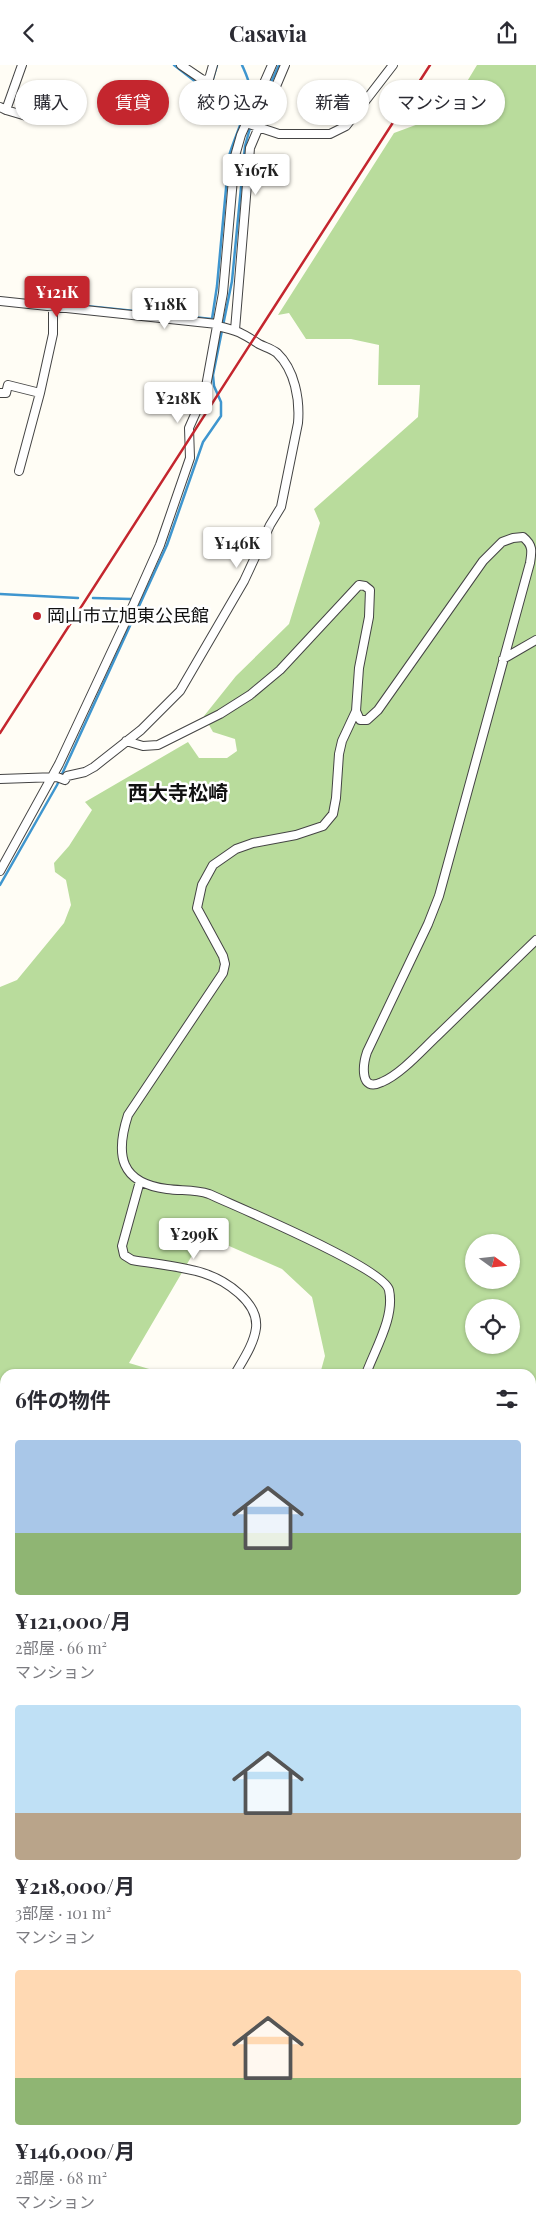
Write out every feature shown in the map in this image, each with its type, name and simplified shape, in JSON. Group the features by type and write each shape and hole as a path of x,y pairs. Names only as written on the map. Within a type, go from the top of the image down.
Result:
{"street":[{"path":"15,113 3,109 22,65"},
{"path":"181,65 203,80 209,79 213,65"},
{"path":"267,80 272,65"},
{"path":"277,80 285,65"},
{"path":"252,125 279,135 330,134 346,126 393,65"},
{"path":"0,871 57,778 160,545 190,458 189,428 205,392 220,326 235,157 252,125"},
{"path":"234,329 252,125"},
{"path":"0,301 234,329 276,352 287,368 294,384 299,412 285,496 244,581 180,691 126,741 85,772 68,777 65,780 57,778 0,779"},
{"path":"19,471 40,393 53,334 53,306"},
{"path":"0,393 6,393 8,385 40,393"},
{"path":"356,711 360,719 367,720 378,710 483,561 502,542 523,537 530,543 532,550 530,563 438,896 428,924 367,1052 363,1065 363,1074 366,1080 370,1083 380,1084 396,1073 536,940"},
{"path":"126,741 143,746 158,745 220,714 250,695 280,670 359,585 365,586 370,590 371,598 359,668 356,711 342,741 336,798 328,821 324,826 296,835 253,843 236,849 213,865 202,885 197,908 225,964 223,973 128,1115 123,1132 121,1155 127,1171 140,1181 155,1187 197,1190 209,1194 344,1257 383,1280 389,1288 390,1303 385,1325 368,1369"},
{"path":"503,659 536,640"},
{"path":"140,1181 122,1246 124,1255 132,1260 202,1273 214,1278 246,1301 255,1318 256,1328 251,1344 238,1369"}],"green space":[{"path":"477,65 536,65 536,1369 321,1369 325,1356 312,1297 282,1269 204,1235 129,1363 149,1369 0,1369 0,987 17,980 64,923 71,905 66,880 55,872 54,863 69,846 92,810 85,802 188,742 199,758 227,758 237,751 235,739 213,732 204,716 236,676 289,624 320,523 314,509 418,417 420,385 378,385 379,345 351,339 306,339 289,313 278,315 394,133 416,125 505,125 505,80 468,80"}],"waterway":[{"path":"174,65 201,86 210,89 217,65"},
{"path":"212,319 217,286 229,156 250,94 249,82 242,65"},
{"path":"0,885 57,785 167,545 203,442 221,416 221,402 214,386 213,375 232,281 245,146 250,128 279,65"},
{"path":"38,301 212,319"},
{"path":"0,594 78,598"},
{"path":"93,598 131,599"}],"railway":[{"path":"0,733 430,65"}],"place":[{"name":"岡山市立旭東公民館","path":"37,616"}],"district":[{"name":"西大寺松崎","path":"178,793"}]}
